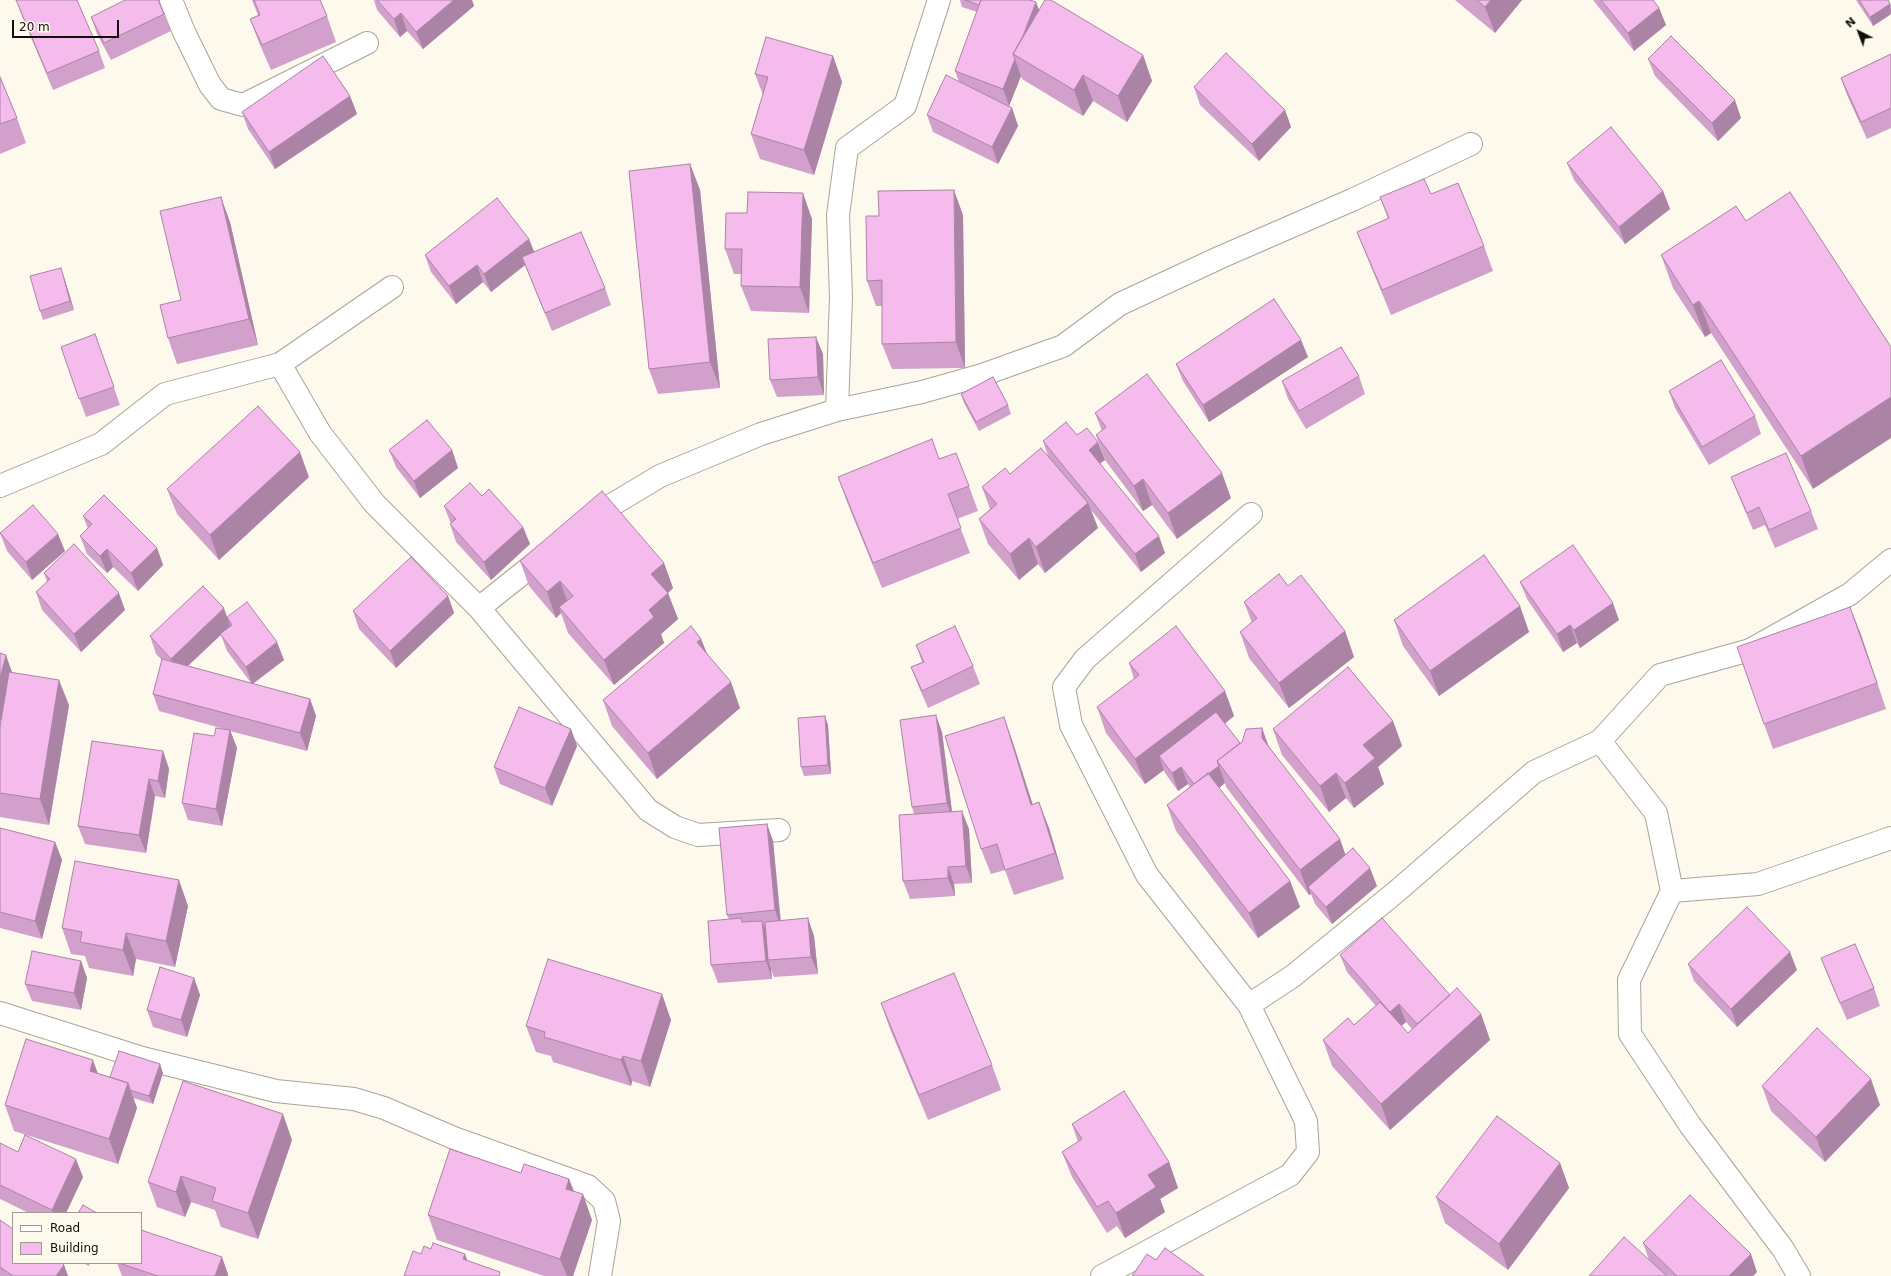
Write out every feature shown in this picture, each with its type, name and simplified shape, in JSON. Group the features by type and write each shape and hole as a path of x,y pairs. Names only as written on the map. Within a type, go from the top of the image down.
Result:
{"street":[{"path":"171,0 184,32 210,85 221,99 242,105 367,43"},
{"path":"837,410 840,297 838,215 847,148 905,106 939,0"},
{"path":"479,608 605,509 660,476 761,434 837,410 922,392 982,375 1063,346 1120,304 1221,257 1352,200 1471,144"},
{"path":"0,486 101,444 165,394 280,364 392,287"},
{"path":"280,364 320,433 374,503 479,608 648,810 675,827 698,835 779,830"},
{"path":"1102,1276 1290,1175 1308,1152 1306,1121 1249,1004 1147,875 1071,725 1064,687 1085,659 1251,514"},
{"path":"1249,1004 1293,976 1396,892 1534,772 1600,741 1660,674 1750,650 1850,594 1891,560"},
{"path":"1600,741 1656,813 1672,891 1629,980 1630,1034 1690,1125 1783,1249 1799,1276"},
{"path":"1672,891 1758,884 1891,838"},
{"path":"0,1013 142,1058 276,1091 362,1102 384,1108 454,1138 588,1186 604,1201 609,1221 600,1276"}],"building":[{"path":"16,0 77,0 99,51 47,73"},
{"path":"125,0 158,0 164,14 104,43 91,17"},
{"path":"254,0 320,0 327,16 262,45 250,19 260,15"},
{"path":"377,0 454,0 416,32 401,13 394,19"},
{"path":"965,0 981,0 979,5"},
{"path":"981,0 1030,0 1036,2 1023,36 1013,54 1015,59 1003,89 955,71"},
{"path":"1045,0 1051,0 1143,55 1118,96 1083,75 1074,90 1013,54"},
{"path":"1477,0 1491,0 1485,7"},
{"path":"1601,0 1653,0 1659,8 1628,33"},
{"path":"1859,0 1888,0 1890,4 1870,17"},
{"path":"1671,36 1735,100 1712,123 1648,59"},
{"path":"766,37 833,56 804,150 751,134 768,77 755,74"},
{"path":"1226,53 1285,110 1252,144 1194,87"},
{"path":"1891,54 1891,108 1861,122 1841,78"},
{"path":"323,56 350,96 269,152 242,112"},
{"path":"946,75 1012,108 992,147 927,115"},
{"path":"0,77 17,118 0,124"},
{"path":"1611,127 1663,191 1619,227 1567,163"},
{"path":"690,164 710,362 649,369 629,171"},
{"path":"1424,179 1431,194 1458,183 1484,246 1382,290 1357,232 1389,218 1380,197"},
{"path":"954,190 956,342 882,344 882,280 867,281 866,216 879,216 878,191"},
{"path":"748,192 803,193 800,287 741,286 742,249 725,249 726,213 747,213"},
{"path":"1790,192 1891,347 1891,397 1801,456 1699,301 1693,305 1661,255 1736,206 1746,221"},
{"path":"221,197 249,319 168,338 160,305 181,300 160,211"},
{"path":"497,198 529,239 484,274 477,265 449,286 425,255"},
{"path":"581,232 605,288 545,313 522,257"},
{"path":"61,268 70,301 40,311 30,276"},
{"path":"1274,299 1301,340 1203,405 1176,364"},
{"path":"95,334 114,387 79,399 61,347"},
{"path":"816,337 818,377 770,380 768,339"},
{"path":"1341,347 1359,376 1299,411 1282,381"},
{"path":"1721,360 1755,416 1702,447 1669,391"},
{"path":"1147,374 1222,473 1168,513 1143,479 1134,486 1096,435 1106,427 1095,413"},
{"path":"993,377 1008,405 976,422 961,394"},
{"path":"258,406 300,452 210,535 167,489"},
{"path":"427,420 452,450 414,481 389,450"},
{"path":"1066,422 1077,435 1087,428 1098,442 1089,450 1159,536 1135,554 1043,441"},
{"path":"932,439 939,459 956,453 969,486 948,494 961,528 873,563 838,477"},
{"path":"1041,448 1088,503 1036,547 1029,538 1010,554 979,519 997,504 982,487 1005,468 1010,474"},
{"path":"1786,453 1811,511 1769,530 1759,507 1747,513 1731,477"},
{"path":"470,483 482,496 489,489 523,527 484,562 450,524 456,519 444,506"},
{"path":"602,491 664,563 651,574 668,593 649,610 654,617 604,660 559,607 573,596 560,581 547,592 520,561"},
{"path":"104,495 157,548 131,573 107,549 100,556 80,536 92,524 83,516"},
{"path":"33,505 58,534 26,562 0,533"},
{"path":"74,544 119,593 74,634 36,592 50,579 44,573"},
{"path":"1573,545 1613,603 1574,630 1570,625 1557,634 1520,582"},
{"path":"1484,555 1520,606 1430,671 1394,620"},
{"path":"411,557 448,596 390,651 353,611"},
{"path":"1279,574 1288,586 1301,575 1345,631 1279,683 1240,632 1257,618 1244,602"},
{"path":"203,586 224,608 171,659 150,636"},
{"path":"247,602 277,642 246,667 220,634 232,625 227,617"},
{"path":"1850,607 1877,683 1764,724 1737,647"},
{"path":"691,626 701,639 697,642 731,682 648,753 603,700"},
{"path":"955,626 973,666 922,691 911,667 924,662 916,645"},
{"path":"1176,626 1225,691 1135,759 1097,707 1139,675 1129,663"},
{"path":"0,653 6,655 0,678"},
{"path":"162,659 310,699 300,733 153,694"},
{"path":"1348,667 1393,721 1363,745 1375,758 1345,783 1336,773 1320,786 1273,729"},
{"path":"9,672 59,680 40,799 0,793 0,727"},
{"path":"519,707 571,729 545,788 494,767"},
{"path":"1216,712 1240,743 1217,761 1219,766 1194,784 1181,767 1172,773 1159,756"},
{"path":"936,715 947,803 912,807 900,720"},
{"path":"825,716 828,765 801,767 798,718"},
{"path":"1004,717 1031,805 1039,802 1055,853 1005,870 997,844 981,849 945,736"},
{"path":"216,728 230,730 216,809 182,803 194,733 214,736"},
{"path":"1262,728 1262,738 1340,839 1300,870 1217,761 1242,742 1246,729"},
{"path":"92,741 163,751 158,781 149,779 139,835 78,826"},
{"path":"1208,773 1290,881 1249,913 1167,805"},
{"path":"962,811 966,866 948,867 948,878 903,881 899,815"},
{"path":"767,824 775,910 727,915 719,828"},
{"path":"0,828 55,842 35,921 0,912"},
{"path":"1353,848 1370,868 1326,907 1308,887"},
{"path":"75,861 179,880 166,941 126,933 123,950 80,942 82,932 62,928"},
{"path":"1747,907 1790,952 1731,1009 1688,964"},
{"path":"741,918 742,922 762,921 766,961 711,965 708,921"},
{"path":"808,918 811,957 768,960 765,922"},
{"path":"1382,918 1450,995 1417,1024 1399,1004 1390,1012 1340,955"},
{"path":"1855,944 1874,988 1840,1003 1821,958"},
{"path":"32,951 81,961 74,993 25,984"},
{"path":"548,959 662,994 641,1061 623,1056 621,1060 544,1037 545,1032 526,1026"},
{"path":"160,967 194,978 181,1020 147,1010"},
{"path":"954,973 992,1065 919,1095 881,1003"},
{"path":"1457,988 1481,1014 1381,1104 1323,1040 1348,1018 1354,1025 1380,1002 1408,1033"},
{"path":"1817,1028 1871,1079 1816,1137 1762,1086"},
{"path":"26,1039 93,1060 90,1071 128,1083 109,1139 5,1105"},
{"path":"119,1051 160,1064 149,1096 130,1090 128,1083 110,1077"},
{"path":"183,1081 283,1114 248,1213 212,1201 216,1188 181,1176 176,1192 148,1182"},
{"path":"1124,1091 1169,1162 1148,1175 1156,1187 1116,1213 1108,1201 1097,1207 1062,1152 1082,1139 1072,1124"},
{"path":"1497,1116 1560,1163 1499,1244 1436,1197"},
{"path":"25,1135 76,1159 52,1210 0,1185 0,1143 18,1152"},
{"path":"450,1149 521,1173 524,1164 569,1179 566,1189 583,1194 560,1259 428,1215"},
{"path":"1690,1195 1751,1254 1729,1276 1677,1276 1643,1243"},
{"path":"83,1205 95,1212 79,1212"},
{"path":"0,1220 12,1228 12,1264 64,1265 56,1276 13,1276 0,1267"},
{"path":"142,1230 222,1257 215,1276 158,1276 122,1264 142,1264"},
{"path":"1624,1237 1667,1276 1589,1276"},
{"path":"433,1243 465,1254 463,1259 500,1272 499,1276 404,1276 413,1251 421,1254 424,1246 431,1249"},
{"path":"1165,1248 1204,1276 1132,1276 1147,1254 1156,1260"}]}
